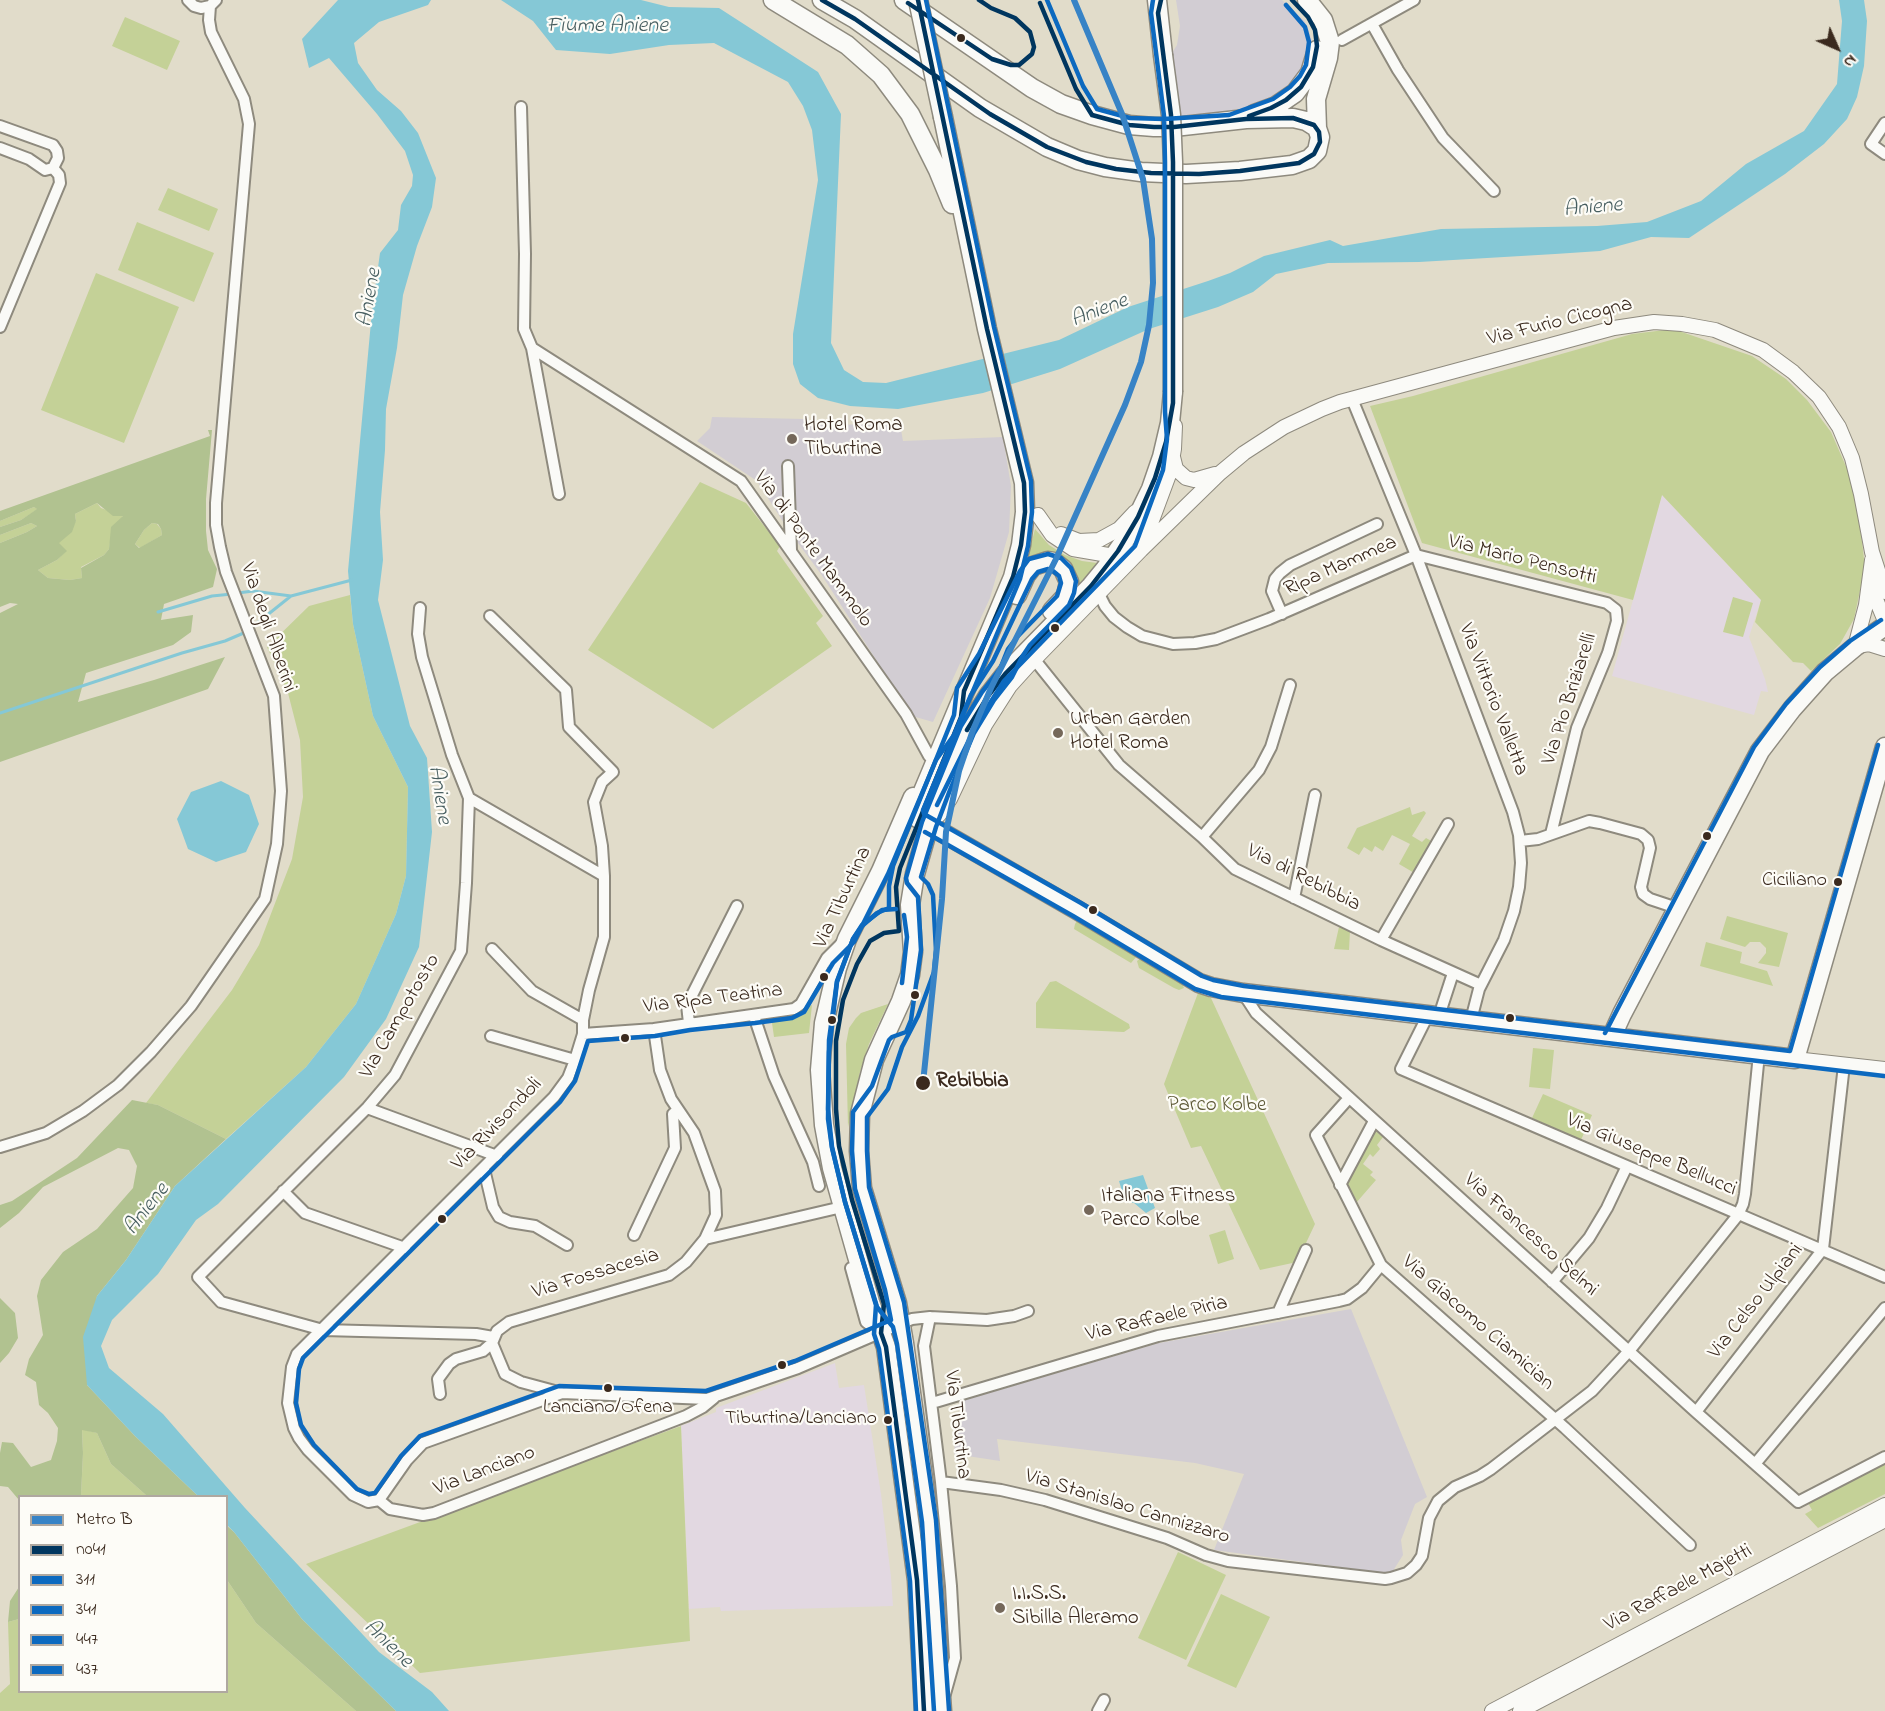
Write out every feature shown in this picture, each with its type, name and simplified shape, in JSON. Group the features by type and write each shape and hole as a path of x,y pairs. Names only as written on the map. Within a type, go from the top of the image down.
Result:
{"main road":[{"path":"773,0 854,49 896,93 914,122 938,170 974,265"},
{"path":"822,0 855,19 990,114 1047,147 1095,165 1141,172 1186,174 1285,166 1304,161 1317,151 1320,136 1317,128 1316,99 1328,58 1329,42 1323,20 1307,0"},
{"path":"904,0 1032,88 1076,110 1141,127 1174,127 1260,118 1293,118 1306,121 1317,128"},
{"path":"918,0 974,265"},
{"path":"1231,122 1282,103 1301,87 1310,73 1317,50 1316,32 1308,17 1292,0"},
{"path":"1159,4 1171,114 1173,162 1173,392 1172,412 1162,457 1134,526 1114,556 1091,586 1006,673 988,696 967,730 929,825 1199,983 1223,990 1795,1059 1885,747"},
{"name":"Via Tiburtina","path":"936,1710 929,1521 895,1296 864,1194 859,1151 860,1114 867,1080 877,1052 906,990 910,975 913,952 910,904 913,879 929,825 918,818 915,811 1016,567 1024,520 1024,483 1007,420 974,265"},
{"path":"964,690 978,673 1030,569 1038,563 1054,562 1063,569 1068,577 1069,585 1066,596 1024,640 1006,673"},
{"path":"1612,1036 1677,908 1765,744 1814,683 1836,662 1885,626"},
{"name":"Via Tiburtina","path":"936,1710 885,1345 828,1154 820,1070 824,1023 837,968 847,939 881,871 929,756 947,732"}],"street":[{"path":"188,0 197,7 213,3"},
{"path":"1342,40 1414,0"},
{"name":"Via degli Alberini","path":"0,1147 46,1133 83,1111 118,1085 151,1052 191,1006 265,899 277,844 281,791 274,696 226,572 218,536 216,503 249,124 244,99 211,32 209,20 213,3"},
{"path":"1372,24 1398,70 1443,138 1494,191"},
{"path":"521,107 525,254 524,329 532,348 559,494"},
{"path":"1885,123 1871,144 1885,153"},
{"path":"0,126 53,145 58,158 53,168 47,170 29,159 0,148"},
{"path":"0,327 60,183 60,175 53,168"},
{"name":"Via Furio Cicogna","path":"1141,550 1220,473 1244,453 1284,427 1322,409 1614,328 1654,322 1715,330 1763,350 1793,372 1819,397 1839,427 1852,458 1872,552 1885,592"},
{"name":"Via di Ponte Mammolo","path":"532,348 741,481 906,714 929,756"},
{"name":"Via Vittorio Valletta","path":"1352,399 1416,555 1514,812 1520,841 1520,881 1514,911 1504,940 1481,985 1471,1020"},
{"path":"929,825 939,816 950,799 975,742 1010,686 1141,550 1164,489 1173,457 1175,432 1172,412"},
{"name":"Via Furio Cicogna","path":"1173,457 1176,469 1190,480 1220,473"},
{"path":"788,466 790,550"},
{"path":"1024,483 1038,515 1052,535 1065,545 1079,551 1114,556 1141,550"},
{"path":"1038,515 1065,537 1079,541 1095,541 1119,529 1146,499"},
{"name":"Ripa Mammea","path":"1282,614 1272,591 1275,579 1280,573 1290,565 1377,524"},
{"name":"Via Furio Cicogna","path":"1855,647 1863,619 1872,552"},
{"name":"Via Mario Pensotti","path":"1416,555 1606,603 1616,610"},
{"name":"Ripa Mammea","path":"1099,594 1108,610 1127,627 1150,639 1173,644 1194,643 1216,639 1282,614 1416,555"},
{"name":"Via Furio Cicogna","path":"1869,583 1885,621"},
{"name":"Via Campotosto","path":"323,1330 221,1302 198,1277 367,1108 394,1075 461,951 469,798 452,755 422,657 418,634 420,608"},
{"name":"Via Pio Briziarelli","path":"1551,834 1577,728 1608,653 1617,621 1616,610"},
{"name":"Via Rivisondoli","path":"379,1500 368,1502 353,1495 308,1450 294,1428 288,1403 292,1367 297,1354 497,1156 554,1097 568,1078 584,1034 583,1020 589,990 604,937 602,846 594,802 602,782 613,772 569,727 566,690 490,616"},
{"path":"1855,647 1872,644 1885,649"},
{"name":"Via di Rebibbia","path":"1034,659 1119,765 1235,869 1453,974 1481,985"},
{"path":"1202,837 1259,770 1270,747 1290,685"},
{"path":"1294,898 1315,795"},
{"path":"469,798 604,876"},
{"path":"1520,841 1538,839 1589,822 1644,836 1650,848 1642,894 1677,908"},
{"path":"1381,940 1448,824"},
{"path":"689,1023 687,1005 737,906"},
{"name":"Via Ripa Teatina","path":"584,1034 654,1029 790,1011 798,1007 827,958 847,939"},
{"path":"492,949 532,991 583,1020"},
{"path":"1434,1015 1453,974"},
{"name":"Via Francesco Selmi","path":"1243,993 1256,1013 1798,1502 1885,1457"},
{"name":"Via Giuseppe Bellucci","path":"1434,1015 1401,1069 1885,1277"},
{"path":"754,1016 774,1076 813,1162 819,1186"},
{"name":"Via Fossacesia","path":"440,1394 438,1379 449,1364 456,1359 483,1351 502,1327 518,1319 669,1275 686,1262 705,1239 716,1215 715,1191 694,1133 670,1099 660,1070 654,1029"},
{"path":"491,1036 575,1060"},
{"path":"1738,1215 1745,1194 1759,1054"},
{"path":"1795,1059 1885,1069"},
{"name":"Via Celso Ulpiani","path":"1696,1412 1823,1250 1844,1065"},
{"name":"Via Giacomo Ciamician","path":"1349,1098 1316,1135 1381,1265 1556,1419 1690,1545"},
{"path":"367,1108 497,1156"},
{"path":"634,1235 675,1148 673,1114 678,1110"},
{"path":"1340,1185 1374,1121"},
{"path":"1552,1282 1590,1238 1627,1166"},
{"path":"484,1169 493,1207 500,1217 510,1222 528,1224 542,1229 567,1245"},
{"path":"283,1191 305,1213 405,1248"},
{"path":"705,1239 842,1207"},
{"name":"Via Stanislao Cannizzaro","path":"941,1482 1001,1490 1045,1500 1167,1538 1221,1559 1388,1579 1407,1573 1418,1563 1425,1548 1430,1513 1442,1497 1459,1485 1486,1473 1587,1396 1629,1351 1738,1215"},
{"path":"1278,1313 1306,1250"},
{"name":"Via Raffaele Piria","path":"932,1403 1158,1336 1347,1299 1362,1288 1381,1265"},
{"path":"1755,1464 1885,1308"},
{"name":"Via Lanciano","path":"716,1397 686,1416 434,1513 423,1515 390,1509 379,1500 407,1460 423,1443 562,1393 701,1400 716,1397 798,1368 912,1319 930,1317 987,1320 1014,1316 1028,1311"},
{"name":"Via Tiburtina","path":"930,1317 924,1346 941,1482 955,1658 949,1682 936,1710"},
{"path":"323,1330 476,1334 492,1340 505,1374 521,1382 562,1393"},
{"name":"Via Raffaele Majetti","path":"1492,1711 1885,1505"},
{"name":"Via Raffaele Majetti","path":"1520,1711 1885,1520"},
{"path":"1098,1711 1104,1700"}],"shaded area":[{"path":"1176,0 1282,0 1304,20 1313,44 1294,87 1265,103 1178,119 1170,56 1177,45 1180,26"},
{"path":"712,417 805,419 806,425 900,424 903,441 1003,437 1011,486 1009,532 990,598 933,722 912,716 821,574 789,531 757,481 697,441 710,428"},
{"path":"1662,495 1761,600 1749,637 1768,692 1761,691 1754,715 1612,676"},
{"path":"1351,1309 1427,1497 1415,1504 1401,1540 1403,1555 1391,1574 1214,1550 1244,1474 1195,1463 997,1439 1000,1461 954,1454 956,1428 962,1401 1159,1343"},
{"path":"835,1363 839,1388 864,1385 881,1494 893,1606 721,1611 720,1607 689,1609 681,1426 716,1412 716,1408"}],"green space":[{"path":"125,17 180,41 167,70 112,46"},
{"path":"168,188 218,209 209,231 158,210"},
{"path":"137,222 214,253 194,302 118,270"},
{"path":"96,273 179,307 124,443 41,410"},
{"path":"1673,329 1752,356 1786,379 1807,400 1831,432 1848,471 1859,516 1865,567 1854,619 1840,644 1811,671 1803,663 1793,662 1755,622 1761,600 1662,495 1633,600 1422,543 1370,406 1632,334"},
{"path":"208,430 212,430 206,499 206,531 208,550 217,569 213,587 164,604 161,620 193,615 191,632 173,645 86,673 78,702 225,657 208,689 0,762 0,613 18,604 10,603 0,607 0,543 37,526 31,523 0,535 0,527 21,520 37,509 34,507 0,521 0,511 210,436","holes":["97,503 113,516 123,516 111,527 109,549 104,555 81,568 82,578 70,580 48,578 38,570 57,560 67,551 59,543 72,532 76,521 75,514","152,523 158,524 162,535 139,548 135,544 144,530"]},
{"path":"700,482 746,503 780,546 777,551 823,616 816,623 832,646 713,729 588,650"},
{"path":"97,503 101,508 123,516 109,549 104,555 81,567 82,578 70,580 48,578 38,570 57,560 66,551 58,543 76,521 75,514"},
{"path":"34,507 38,509 21,520 0,527 0,521"},
{"path":"31,523 37,526 0,543 0,535"},
{"path":"152,523 157,524 162,535 140,548 135,544 144,530"},
{"path":"1035,529 1049,545 1065,555 1097,563 1077,587 1076,579 1027,560"},
{"path":"350,595 353,624 373,716 408,787 406,876 396,914 356,1004 306,1067 226,1139 158,1105 146,1103 232,990 259,945 292,859 303,797 300,740 288,693 267,647 309,606"},
{"path":"1733,597 1753,603 1743,637 1723,632"},
{"path":"1410,807 1412,815 1424,811 1426,813 1412,836 1422,842 1426,838 1435,843 1416,874 1399,864 1410,844 1392,835 1383,851 1375,846 1372,852 1364,847 1359,855 1347,848 1357,828"},
{"path":"1727,916 1788,933 1779,967 1758,963 1766,953 1766,948 1760,942 1750,942 1745,947 1720,939"},
{"path":"1077,921 1137,956 1131,963 1074,929"},
{"path":"1339,927 1350,931 1349,950 1334,949"},
{"path":"1706,942 1742,952 1740,963 1767,971 1773,986 1700,966"},
{"path":"1141,958 1182,983 1184,988 1179,990 1174,988 1139,968 1137,961"},
{"path":"1056,981 1129,1024 1130,1028 1124,1032 1036,1028 1036,1003 1050,982"},
{"name":"Parco Kolbe","path":"1198,993 1211,998 1315,1224 1297,1262 1260,1270 1201,1146 1191,1148 1164,1084"},
{"path":"888,1004 869,1044 860,1072 848,1127 846,1044 849,1028 861,1013"},
{"path":"812,1005 809,1033 774,1037 771,1016 795,1012"},
{"path":"1533,1048 1554,1050 1550,1089 1529,1087"},
{"path":"1543,1094 1592,1115 1581,1140 1532,1118"},
{"path":"132,1100 158,1105 226,1139 175,1186 126,1260 97,1296 87,1385 135,1436 197,1495 146,1495 111,1464 97,1433 82,1430 81,1495 18,1495 18,1499 8,1487 0,1486 2,1442 13,1443 31,1467 51,1460 57,1441 58,1428 48,1413 39,1405 36,1382 25,1375 29,1359 43,1335 37,1296 41,1280 63,1252 97,1229 133,1188 137,1166 129,1150 118,1148 43,1187 19,1213 0,1228 0,1205 12,1201 77,1158"},
{"path":"1373,1129 1383,1137 1377,1145 1380,1149 1373,1157 1370,1154 1363,1164 1373,1172 1370,1175 1376,1180 1356,1203 1347,1184"},
{"path":"1225,1230 1234,1259 1218,1264 1209,1235"},
{"path":"0,1298 15,1313 18,1338 0,1363"},
{"path":"681,1426 690,1641 420,1673 306,1564"},
{"path":"82,1429 97,1433 111,1464 146,1495 81,1495"},
{"path":"1885,1463 1885,1494 1818,1528 1805,1514 1812,1510 1808,1503"},
{"path":"228,1527 302,1619 396,1711 356,1711 256,1623 228,1581"},
{"path":"1178,1552 1226,1575 1186,1660 1138,1638"},
{"path":"228,1581 256,1623 356,1711 0,1711 0,1693 10,1684 8,1622 18,1619 18,1693 228,1693"},
{"path":"18,1589 18,1619 8,1622 10,1601"},
{"path":"1221,1594 1270,1617 1236,1688 1187,1666"}],"water":[{"path":"338,0 431,0 428,5 379,22 354,43 358,63 377,90 401,111 418,133 436,178 432,207 417,246 403,295 397,348 386,409 380,512 383,560 378,600 410,726 427,758 432,832 419,947 386,1019 344,1077 218,1204 196,1220 158,1274 112,1320 101,1346 109,1368 163,1414 245,1508 379,1652 432,1692 449,1711 396,1711 302,1619 228,1526 228,1495 197,1495 135,1436 87,1385 83,1337 97,1296 126,1260 175,1186 306,1067 356,1004 396,914 406,876 408,787 373,716 353,624 348,571 372,311 380,253 398,230 401,205 412,186 413,175 405,151 329,58 309,68 302,39"},
{"name":"Fiume Aniene","path":"501,0 641,0 669,7 719,8 818,72 841,114 831,343 844,370 863,382 886,383 1059,340 1128,307 1230,273 1264,256 1330,240 1343,246 1441,229 1597,226 1647,222 1701,201 1746,164 1804,131 1837,84 1842,21 1839,0 1864,0 1867,21 1864,66 1857,97 1847,119 1824,144 1785,174 1689,238 1651,237 1600,251 1419,262 1328,263 1276,274 1253,292 1218,307 1149,329 1060,369 983,393 898,409 850,406 818,398 800,384 793,364 793,334 818,180 812,130 803,106 788,82 714,43 669,45 610,54 556,50 533,21"},
{"path":"221,781 249,795 259,824 246,852 216,862 188,849 177,819 191,792"},
{"path":"1143,1175 1155,1208 1146,1213 1134,1203 1125,1201 1119,1181"}],"waterway":[{"path":"251,628 291,596 352,580"},
{"path":"238,593 253,591 291,596"},
{"path":"158,612 212,596 232,594"},
{"path":"0,713 225,641 246,632"}],"metro line":[{"name":"B","path":"923,1083 942,899 946,832 959,771 991,688 1056,559 1125,405 1141,362 1149,325 1153,283 1152,239 1143,179 1122,114 1074,0"}],"transit line":[{"name":"n041","path":"822,0 855,19 990,114 1047,147 1086,162 1116,169 1151,173 1199,174 1240,171 1299,163 1314,154 1320,142 1319,132 1314,125 1293,118 1246,119 1154,127 1129,125 1092,115"},
{"name":"n041","path":"918,0 987,329 1024,483 1025,512 1021,545 1013,577 964,691 961,717 900,868 896,887 899,931 884,933 870,941 857,964 843,1000 836,1041 836,1109 839,1146 852,1200 884,1304 881,1333 886,1347 917,1580 924,1711"},
{"name":"341","path":"926,0 994,327 1031,481 1032,512 1028,546 1020,579 923,810 924,814 1081,903 1202,976 1213,980 1244,986 1790,1051 1878,745"},
{"name":"n041","path":"908,3 992,59 1019,65 1032,54 1034,47 1030,32 1015,18 979,0"},
{"name":"341","path":"1047,0 1083,86 1097,109 1130,118 1164,119 1229,115 1273,99 1290,87 1306,65 1309,42 1305,27 1286,5"},
{"name":"341","path":"937,805 978,722 1004,681 1135,546 1163,470 1167,439 1165,412 1165,162 1164,116 1151,13 1153,0"},
{"name":"n041","path":"967,730 988,696 1006,673 1091,586 1118,551 1138,517 1155,478 1166,442 1173,403 1173,162 1171,115 1158,13 1161,0"},
{"name":"n041","path":"1249,116 1286,100 1301,87 1313,67 1317,46 1315,30 1308,17 1292,0"},
{"name":"n041","path":"1040,3 1076,89 1092,115"},
{"name":"437","path":"916,1711 910,1581 879,1349 874,1334 876,1305 845,1202 832,1147 828,1109 829,1040 837,981 853,939 862,926 877,913 889,908 889,886 893,866 954,715 957,688 979,654 1020,571 1029,559 1048,554 1061,558 1071,568 1076,581 1074,593 1069,605 1030,645 1012,677 994,700 974,733 950,790 921,877 928,884 933,895 936,950 934,972 918,1016 902,1047 888,1089 867,1117 869,1187 904,1302 936,1520 949,1710"},
{"name":"311","path":"1048,569 1059,576 1061,583 1057,596 1008,649 1000,669 982,692 961,726 922,822 906,878 907,883 918,897 921,950 911,1020 906,1032 889,1040 872,1086 853,1112 852,1151 855,1189 885,1290 891,1320 795,1361 706,1391 559,1386 420,1436 401,1456 375,1493 369,1494 357,1489 314,1445 301,1425 296,1403 299,1369 303,1358 560,1102 575,1081 588,1041 655,1036 755,1023 792,1018 804,1012 833,963 854,942 888,874 936,760 954,735 971,695 993,661 1032,579 1038,572 1048,569"},
{"name":"341","path":"1605,1033 1754,747 1786,704 1820,667 1850,641 1881,620"},
{"name":"311","path":"925,832 1195,989 1221,997 1884,1076"},
{"name":"447","path":"896,909 882,910 862,925 853,939 837,982 829,1052 828,1119 832,1148 845,1202 877,1307 893,1327 897,1344 922,1522 934,1711"},
{"name":"447","path":"902,983 907,937 904,915"}],"place":[{"name":"Hotel Roma Tiburtina","path":"792,439"},
{"name":"Urban Garden Hotel Roma","path":"1058,733"},
{"name":"Ciciliano","path":"1838,882"},
{"name":"Rebibbia","path":"923,1083"},
{"name":"Italiana Fitness Parco Kolbe","path":"1089,1210"},
{"name":"Lanciano/Ofena","path":"608,1388"},
{"name":"Tiburtina/Lanciano","path":"888,1420"},
{"name":"I.I.S.S. Sibilla Aleramo","path":"1000,1608"}],"water label":[{"name":"Aniene","path":"1593,209"},
{"name":"Aniene","path":"371,298"},
{"name":"Aniene","path":"1100,312"},
{"name":"Aniene","path":"438,795"},
{"name":"Aniene","path":"148,1210"},
{"name":"Aniene","path":"387,1645"}]}
